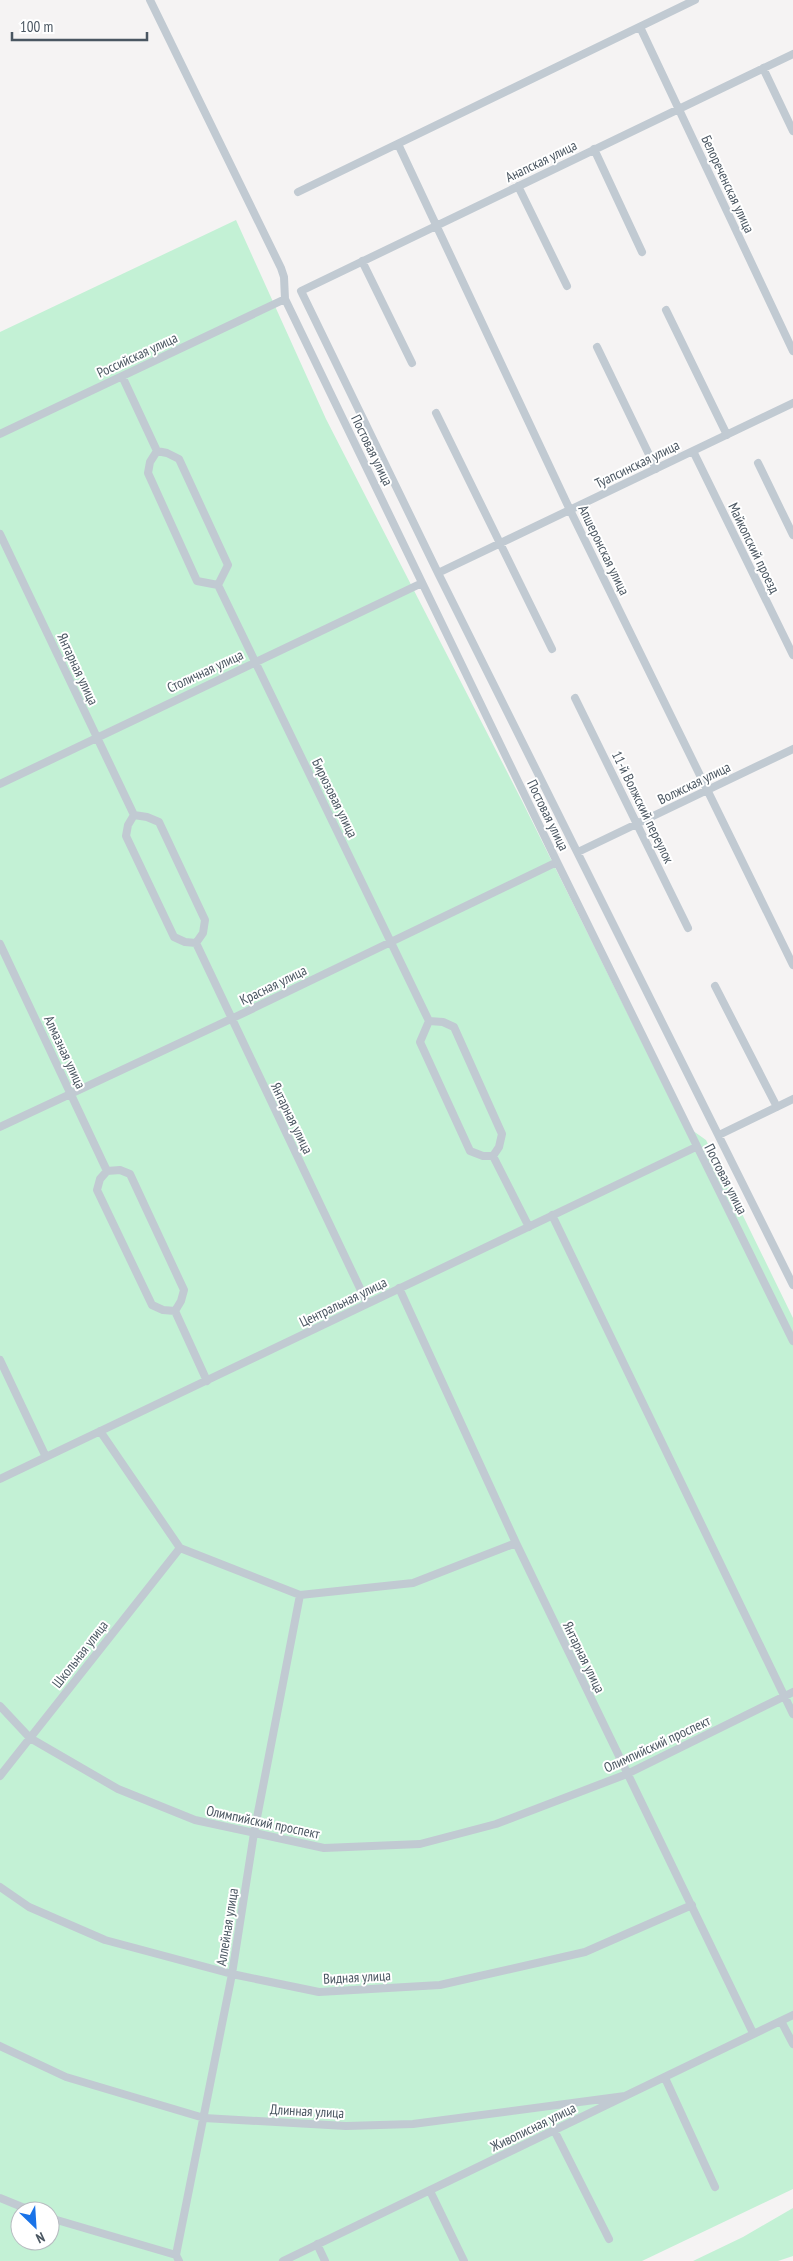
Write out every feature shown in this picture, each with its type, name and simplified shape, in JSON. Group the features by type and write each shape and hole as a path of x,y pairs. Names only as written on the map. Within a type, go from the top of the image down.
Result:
{"street":[{"path":"150,0 281,268 284,277 284,299"},
{"path":"298,192 695,0"},
{"name":"Белореченская улица","path":"640,27 793,351"},
{"name":"Анапская улица","path":"301,291 793,54"},
{"path":"763,68 793,131"},
{"name":"Апшеронская улица","path":"398,144 570,510 793,965"},
{"path":"594,149 642,252"},
{"path":"518,186 567,286"},
{"path":"362,261 412,364"},
{"name":"Постовая улица","path":"301,291 438,573 793,1285"},
{"name":"Российская улица","path":"0,434 284,299"},
{"name":"Постовая улица","path":"284,299 696,1147 793,1341"},
{"path":"666,310 727,435"},
{"path":"596,347 656,469"},
{"path":"122,376 157,451"},
{"name":"Туапсинская улица","path":"438,573 793,403"},
{"path":"436,413 552,648"},
{"path":"157,451 168,453 179,459 228,565 218,585 197,581 148,473 150,462 157,451"},
{"name":"Майкопский проезд","path":"693,451 793,656"},
{"path":"758,463 793,535"},
{"name":"Янтарная улица","path":"0,534 134,816"},
{"name":"Столичная улица","path":"0,784 422,583"},
{"name":"Бирюзовая улица","path":"218,585 430,1021"},
{"name":"11-й Волжский переулок","path":"575,698 688,928"},
{"name":"Волжская улица","path":"578,852 792,751"},
{"path":"134,816 147,817 158,822 205,920 203,933 196,943 185,942 174,937 126,836 128,825 134,816"},
{"name":"Красная улица","path":"0,1127 231,1020 390,941 557,862"},
{"name":"Янтарная улица","path":"196,943 231,1020 368,1304"},
{"name":"Алмазная улица","path":"0,944 108,1171"},
{"path":"715,986 777,1107"},
{"path":"430,1021 443,1022 454,1027 502,1134 499,1147 493,1156 483,1156 470,1151 420,1042 430,1021"},
{"path":"719,1135 793,1099"},
{"name":"Центральная улица","path":"0,1479 696,1147"},
{"path":"493,1156 529,1227"},
{"path":"120,1170 130,1174 184,1290 181,1301 175,1311 163,1310 152,1305 97,1190 100,1179 108,1171 120,1170"},
{"path":"552,1215 793,1714"},
{"name":"Янтарная улица","path":"399,1288 516,1543 753,2033"},
{"path":"175,1311 207,1381"},
{"path":"0,1360 46,1457"},
{"path":"100,1431 180,1548 300,1595 414,1583 516,1543"},
{"name":"Школьная улица","path":"0,1776 180,1548"},
{"name":"Аллейная улица","path":"178,2258 232,1974 254,1833 300,1595"},
{"name":"Олимпийский проспект","path":"0,1706 30,1738 118,1789 195,1820 324,1848 420,1844 496,1824 627,1774 793,1692"},
{"name":"Видная улица","path":"0,1887 29,1907 105,1940 232,1974 319,1992 440,1985 585,1952 692,1905"},
{"name":"Живописная улица","path":"283,2261 793,2015"},
{"path":"781,2021 793,2044"},
{"name":"Длинная улица","path":"0,2046 66,2077 204,2118 346,2126 414,2124 625,2096"},
{"path":"665,2078 715,2187"},
{"path":"554,2130 609,2240"},
{"path":"430,2191 464,2261"},
{"path":"60,2221 178,2258"},
{"path":"317,2244 325,2261"}],"green space":[{"path":"236,220 326,419 522,801 682,1123 706,1140 793,1318 793,2189 642,2261 0,2261 0,332"},
{"path":"793,2208 793,2256 778,2261 693,2261 743,2237"}]}
